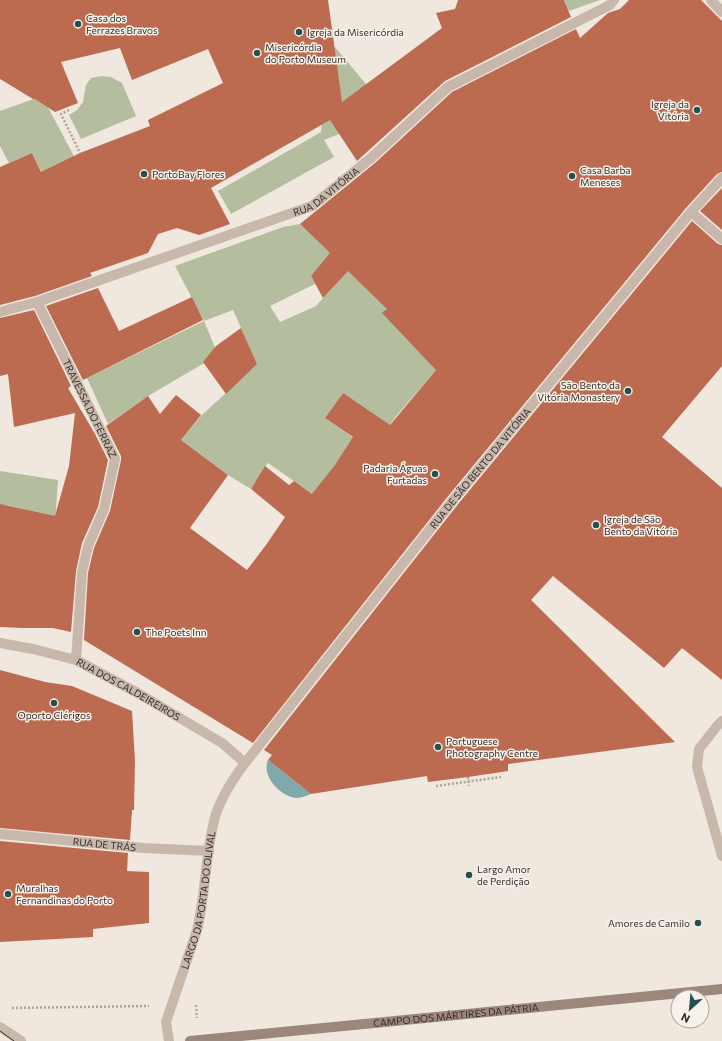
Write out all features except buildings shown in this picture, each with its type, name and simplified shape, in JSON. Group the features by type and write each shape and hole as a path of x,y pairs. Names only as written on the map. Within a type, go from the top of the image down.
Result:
{"main road":[{"name":"CAMPO DOS MÁRTIRES DA PÁTRIA","path":"190,1041 722,989"}],"street":[{"name":"RUA DA VITÓRIA","path":"0,312 37,302 312,206 371,158 448,87 610,4 614,0"},
{"path":"712,0 722,12"},
{"name":"RUA DE SÃO BENTO DA VITÓRIA","path":"245,763 454,499 691,212 722,178"},
{"path":"691,212 722,239"},
{"name":"TRAVESSA DO FERRAZ","path":"37,302 115,459 104,509 88,546 82,572 76,660"},
{"name":"RUA DOS CALDEIREIROS","path":"0,643 33,649 76,660 136,692 222,743 245,763"},
{"path":"722,721 699,749 697,767 722,856"},
{"name":"LARGO DA PORTA DO OLIVAL","path":"169,1041 166,1022 200,916 209,851 216,816 230,784 245,763"},
{"name":"RUA DE TRÁS","path":"0,834 144,848 209,851"},
{"path":"0,1027 21,1041"}],"path":[{"path":"69,110 61,114 80,153"},
{"path":"468,777 469,786"},
{"path":"436,786 501,777"},
{"path":"8,1008 172,1005"}],"green space":[{"path":"564,0 600,0 569,11"},
{"path":"335,47 366,84 373,101 339,134 324,140 334,157 231,214 218,191 321,132 328,49"},
{"path":"102,76 111,77 122,83 136,116 81,139 69,115 77,110 83,102 86,85 91,78"},
{"path":"42,96 76,160 43,175 32,153 9,163 0,146 0,111"},
{"path":"300,224 357,279 369,263 436,370 397,415 380,438 343,393 325,418 355,439 335,465 315,496 268,463 251,489 228,475 181,440 201,416 257,364 233,310 204,321 175,266 283,227","holes":["316,270 334,286 316,306 280,322 270,306 315,284 311,276"]},
{"path":"204,321 218,355 148,396 108,424 87,378"},
{"path":"0,471 58,480 55,524 29,514 23,509 6,505 0,506"}],"water":[{"path":"268,760 311,794 296,798 278,789 273,784 267,772"}],"tram line":[{"path":"0,1031 14,1041"}],"place":[{"name":"Casa dos Ferrazes Bravos","path":"78,24"},
{"name":"Igreja da Misericórdia","path":"299,32"},
{"name":"Misericórdia do Porto Museum","path":"257,53"},
{"name":"Igreja da Vitória","path":"697,110"},
{"name":"PortoBay Flores","path":"144,174"},
{"name":"Casa Barba Meneses","path":"572,176"},
{"name":"São Bento da Vitória Monastery","path":"628,391"},
{"name":"Padaria Águas Furtadas","path":"435,474"},
{"name":"Igreja de São Bento da Vitória","path":"596,525"},
{"name":"The Poets Inn","path":"137,632"},
{"name":"Oporto Clérigos","path":"54,703"},
{"name":"Portuguese Photography Centre","path":"438,747"},
{"name":"Largo Amor de Perdição","path":"469,875"},
{"name":"Muralhas Fernandinas do Porto","path":"8,894"},
{"name":"Amores de Camilo","path":"698,923"}]}
